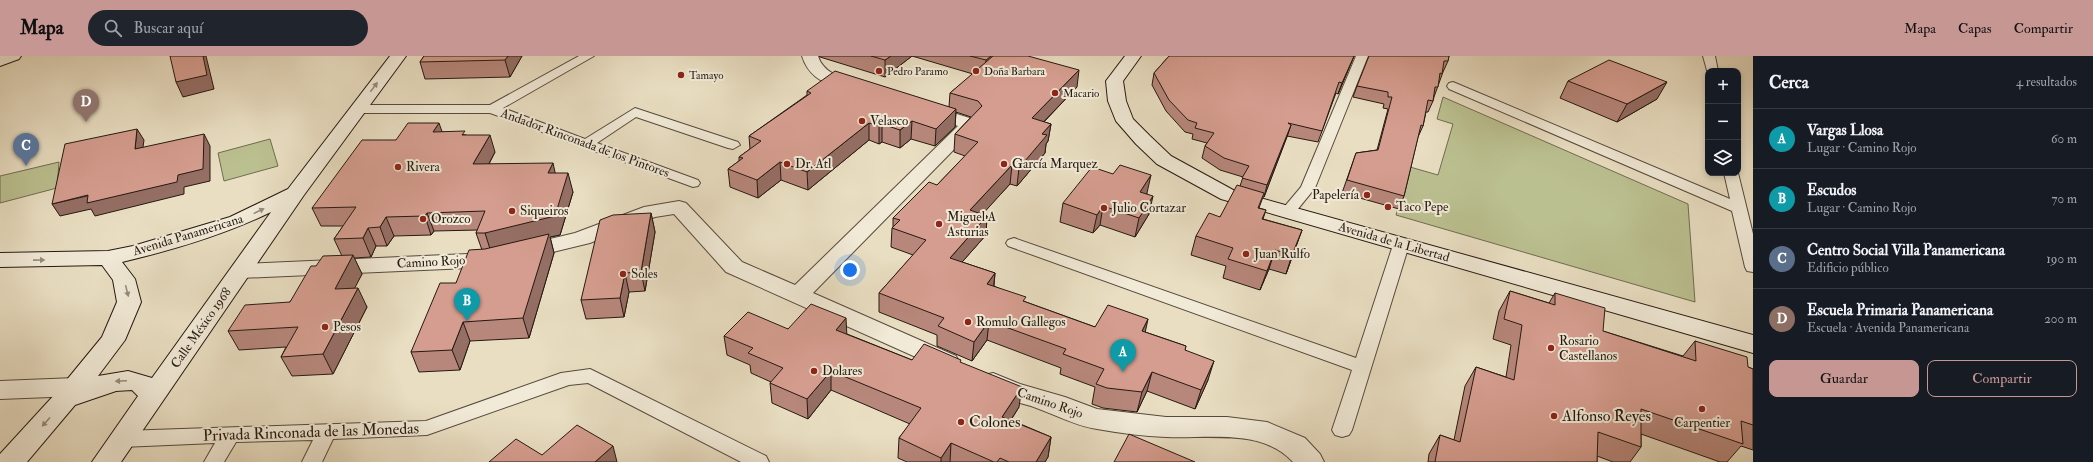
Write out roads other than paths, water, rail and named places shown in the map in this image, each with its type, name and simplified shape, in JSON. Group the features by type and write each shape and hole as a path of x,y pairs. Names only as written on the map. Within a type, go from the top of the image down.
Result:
{"street":[{"path":"0,61 13,56"},
{"name":"Avenida Panamericana","path":"0,260 108,258 150,248 212,230 255,213 295,193 398,56"},
{"path":"810,56 812,64 824,77 876,94"},
{"name":"Avenida de la Libertad","path":"1133,56 1114,81 1117,101 1125,121 1164,160 1228,195 1753,344"},
{"path":"798,295 970,124 912,105"},
{"name":"Calle México 1968","path":"106,462 295,193"},
{"name":"Camino Rojo","path":"241,271 491,260 582,238 651,211 679,208 734,266 1012,391 1056,404 1095,419 1166,427 1227,427 1267,432 1295,446 1310,462"},
{"path":"10,462 70,394 113,340 130,302 124,279 108,258"},
{"path":"0,390 70,394 95,386 123,380 135,381 144,384 150,389 152,397"}],"lane":[{"name":"Andador Rinconada de los Pintores","path":"492,109 588,56"},
{"path":"1288,212 1308,188 1362,56"},
{"path":"1709,56 1711,68"},
{"path":"1453,86 1738,208"},
{"path":"357,109 492,109"},
{"name":"Andador Rinconada de los Pintores","path":"492,109 693,182"},
{"path":"586,144 635,112 732,145"},
{"path":"1733,176 1738,208 1753,267"},
{"path":"1014,243 1362,367"},
{"path":"1342,430 1401,245"},
{"name":"Privada Rinconada de las Monedas","path":"122,439 427,428 568,378 590,376 759,462"},
{"path":"312,462 327,432"},
{"path":"214,462 230,435"}],"place":[{"name":"Pedro Paramo","path":"879,71"},
{"name":"Doña Barbara","path":"976,71"},
{"name":"Tamayo","path":"681,75"},
{"name":"Macario","path":"1055,93"},
{"name":"Velasco","path":"862,121"},
{"name":"Escuela Primaria Panamericana","path":"86,122"},
{"name":"Dr. Atl","path":"787,164"},
{"name":"García Marquez","path":"1004,164"},
{"name":"Centro Social Villa Panamericana","path":"26,166"},
{"name":"Rivera","path":"398,167"},
{"name":"Papelería","path":"1367,195"},
{"name":"Taco Pepe","path":"1388,207"},
{"name":"Julio Cortazar","path":"1104,208"},
{"name":"Siqueiros","path":"512,211"},
{"name":"Orozco","path":"423,219"},
{"name":"Miguel A Asturias","path":"939,224"},
{"name":"Juan Rulfo","path":"1246,254"},
{"name":"Soles","path":"623,274"},
{"name":"Escudos","path":"467,321"},
{"name":"Romulo Gallegos","path":"968,322"},
{"name":"Pesos","path":"325,327"},
{"name":"Rosario Castellanos","path":"1551,348"},
{"name":"Dolares","path":"814,371"},
{"name":"Vargas Llosa","path":"1123,372"},
{"name":"Carpentier","path":"1702,409"},
{"name":"Alfonso Reyes","path":"1554,416"},
{"name":"Colones","path":"961,422"}]}
